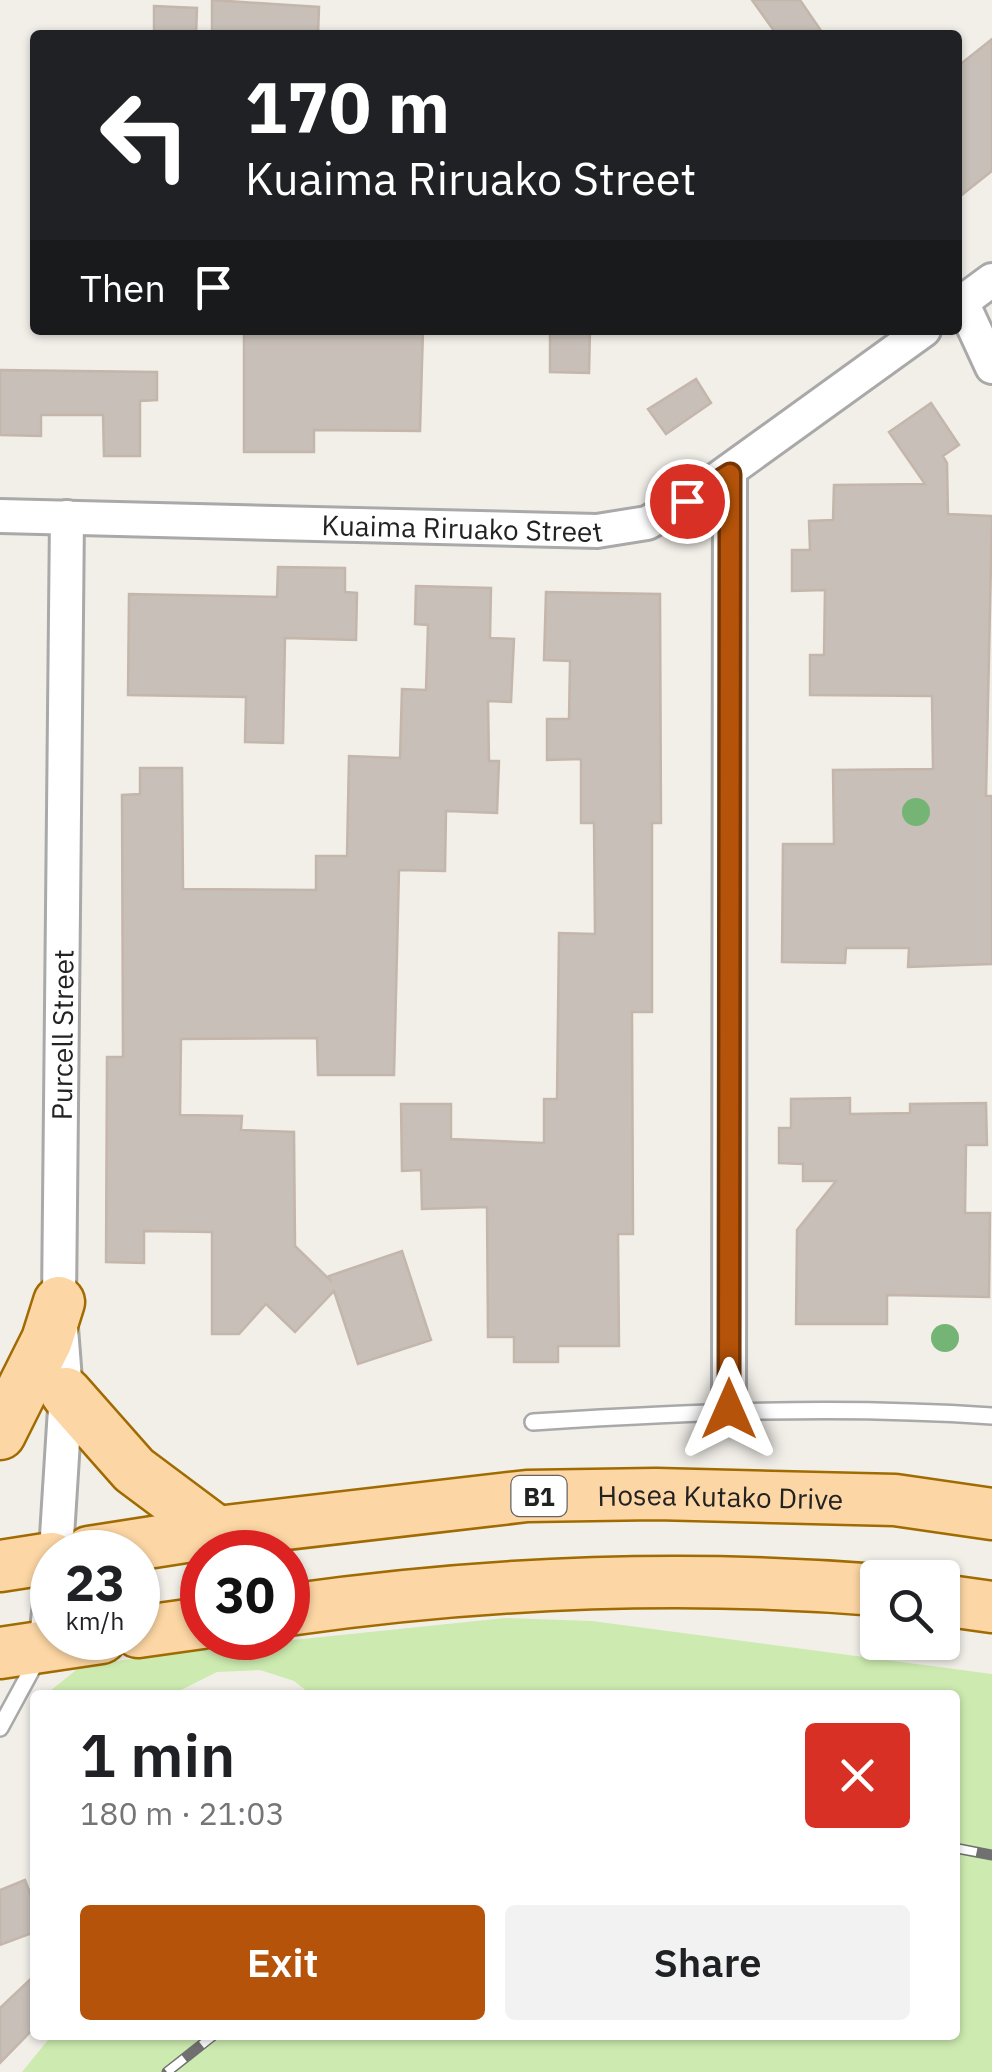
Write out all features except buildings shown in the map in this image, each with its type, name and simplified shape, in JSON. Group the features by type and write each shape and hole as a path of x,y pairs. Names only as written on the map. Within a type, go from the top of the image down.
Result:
{"main road":[{"path":"0,1434 47,1340 60,1302"},
{"path":"66,1393 134,1470 213,1530"},
{"name":"Hosea Kutako Drive","path":"233,1530 527,1496 656,1494 895,1500 992,1514"},
{"path":"0,1566 30,1560"},
{"path":"310,1607 450,1588 612,1579 748,1580 860,1589"},
{"path":"960,1603 992,1607"}],"street":[{"path":"962,302 992,280"},
{"path":"962,308 992,367"},
{"name":"Kuaima Riruako Street","path":"0,516 597,531 646,523 730,474 917,335"},
{"path":"729,1409 730,474"},
{"name":"Purcell Street","path":"56,1530 66,1393 60,1302 67,516"}],"lane":[{"path":"533,1422 729,1409 871,1407 992,1416"},
{"path":"0,1728 22,1650"}],"green space":[{"path":"505,1618 592,1621 860,1657 860,1660 992,1674 992,2072 22,2072 48,2040 960,2040 960,1690 306,1690 294,1681 260,1670 217,1672 181,1690 51,1690 81,1666 160,1660 160,1655 180,1652 180,1660 310,1660 310,1638"}],"railway":[{"path":"960,1849 992,1855"},
{"path":"167,2072 208,2040"}],"route":[{"path":"687,501 730,474 729,1409"}]}
